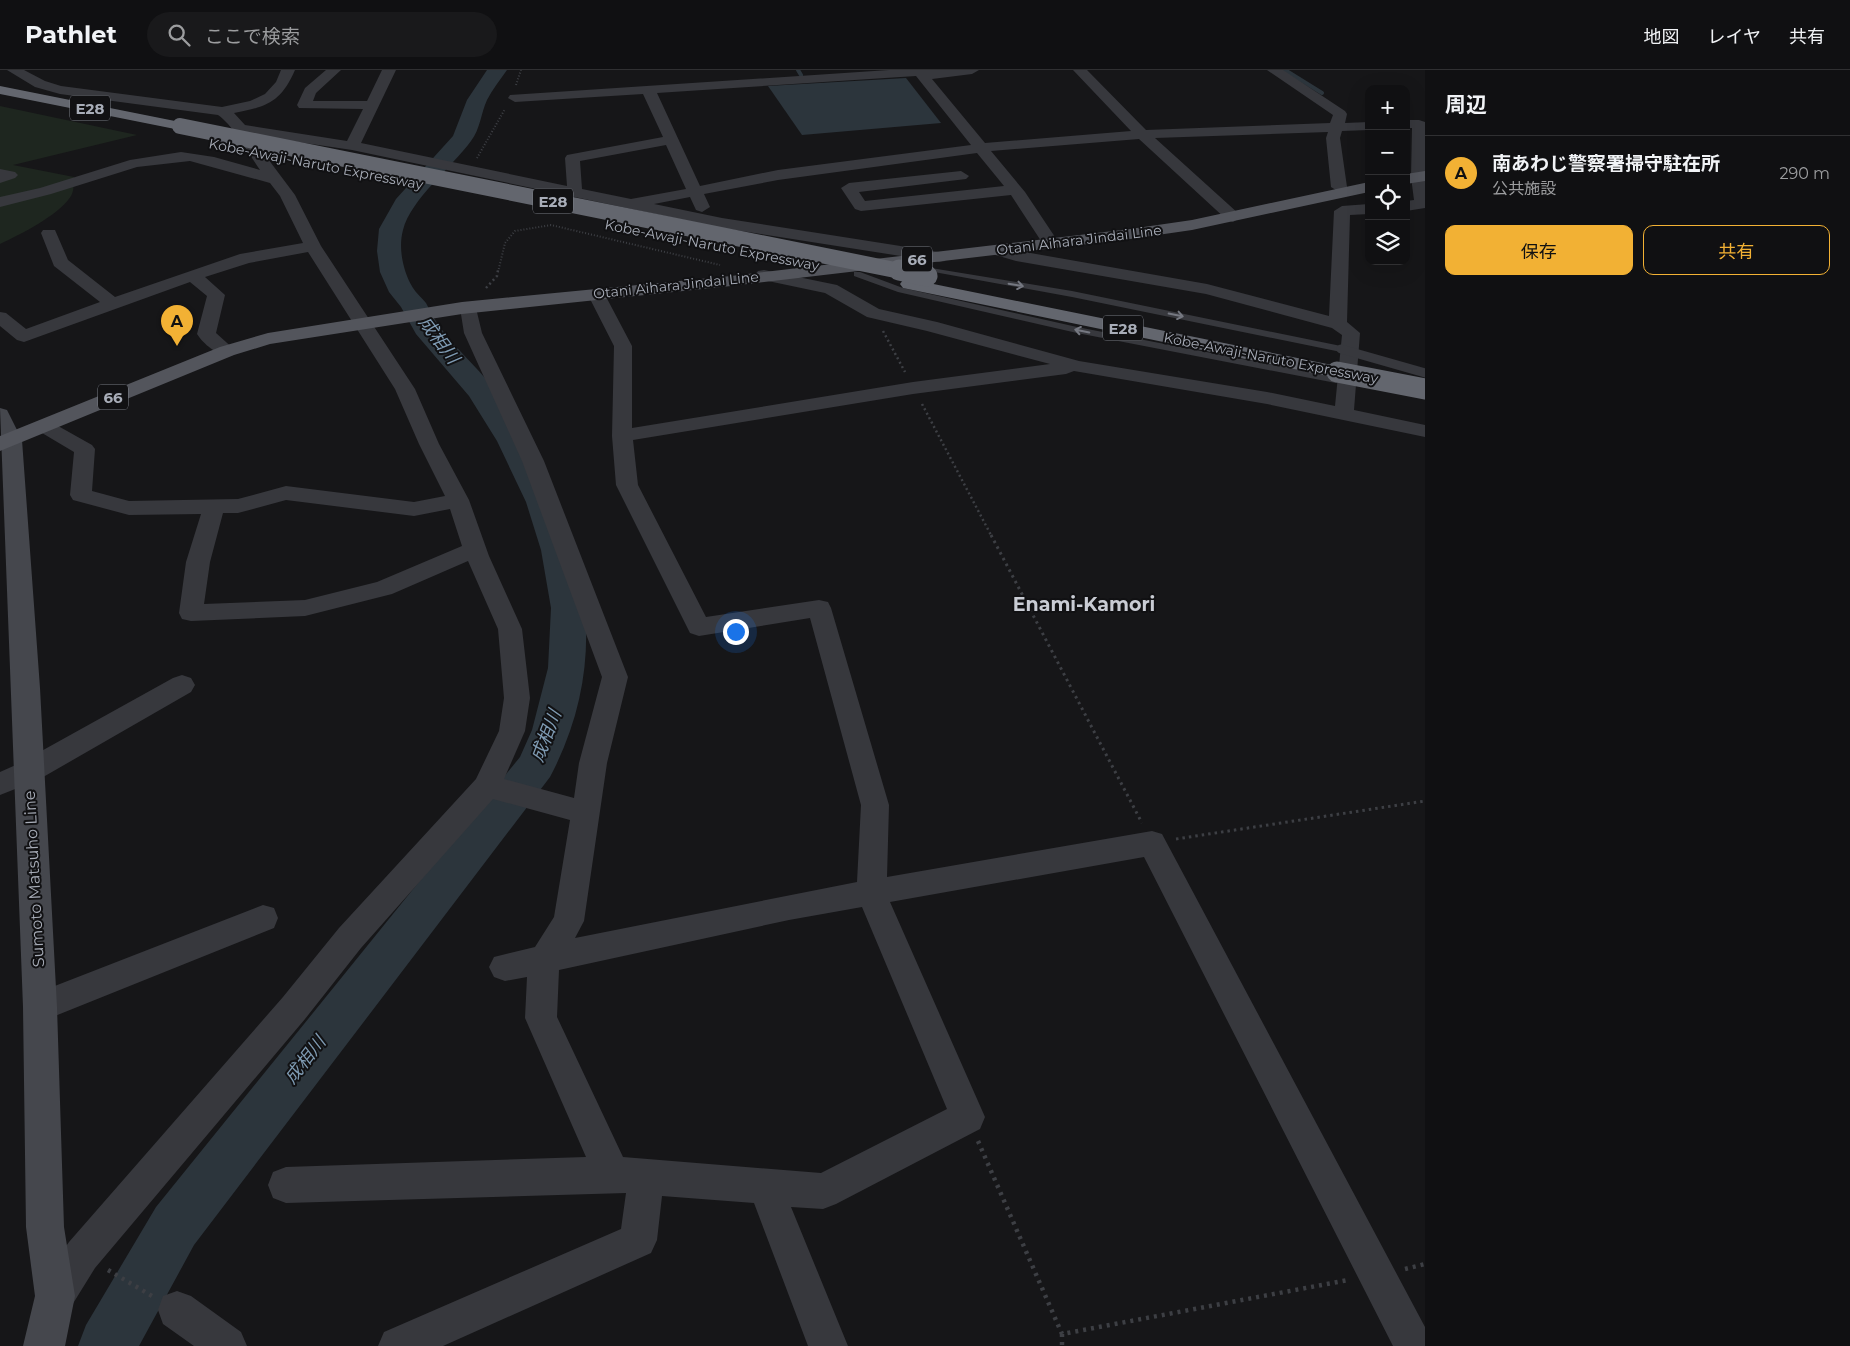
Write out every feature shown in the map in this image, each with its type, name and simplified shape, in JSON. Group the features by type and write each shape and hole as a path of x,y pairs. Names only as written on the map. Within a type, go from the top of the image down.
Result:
{"highway":[{"name":"Kobe-Awaji-Naruto Expressway","path":"0,90 172,130 857,274 905,287 1339,364 1425,374"},
{"name":"Kobe-Awaji-Naruto Expressway","path":"0,100 172,130 774,245 933,268 1339,364 1425,389"}],"main road":[{"name":"Otani Aihara Jindai Line","path":"4,432 44,426 227,351 268,339 466,308 764,276 933,268 998,250 1130,234 1233,217 1365,188"},
{"name":"Sumoto Matsuho Line","path":"4,432 26,688 28,772 40,1007 45,1228 55,1296 44,1346"}],"street":[{"path":"14,70 40,84 60,90 222,111 267,102 282,85 288,70"},
{"path":"334,70 310,91 304,105 372,105"},
{"path":"352,146 389,70"},
{"path":"512,96 648,89 674,83 972,70"},
{"path":"1080,70 1142,134 1233,217"},
{"path":"1274,70 1340,114 1333,138 1339,187"},
{"path":"920,72 1015,190 1051,243"},
{"path":"648,89 709,220"},
{"path":"55,1296 82,1255 294,1008 350,938 487,786 512,731 517,698 510,629 475,549 458,500 429,444 405,389 369,322 313,246 287,195 244,138 241,129 222,111"},
{"path":"1410,124 1419,124 1417,177 1422,204 1410,206"},
{"path":"631,204 778,176 980,147 1142,134 1365,126"},
{"path":"241,129 352,146 479,171 933,268"},
{"path":"575,193 572,158 671,140"},
{"path":"0,202 40,193 154,160 184,156 274,179"},
{"path":"949,160 976,194"},
{"path":"961,176 849,188 861,206 1015,190"},
{"path":"1338,324 1342,211 1365,209"},
{"path":"49,233 60,262 113,304"},
{"path":"0,344 192,275 246,258 313,246"},
{"path":"998,250 1016,256 1207,289 1338,324 1351,333 1344,414"},
{"path":"192,275 216,295 206,334 227,351"},
{"path":"764,276 831,289 873,313 931,326 1077,366 1267,398 1425,431"},
{"path":"286,1185 629,1175 823,1191 968,1117 871,893 875,805 819,608 699,627 627,485 622,436 623,346 597,294"},
{"path":"398,1346 638,1240 629,1175 541,1018 544,959 570,921 593,763 615,677 533,461 473,333 466,308"},
{"path":"0,317 24,336"},
{"path":"622,436 913,388 1077,366"},
{"path":"44,426 85,449 80,495 129,508 238,506 286,493 414,509 458,500"},
{"path":"214,506 198,562 191,613 305,608 384,588 475,549"},
{"path":"0,784 28,772 182,685"},
{"path":"487,786 586,813"},
{"path":"505,968 789,907 1152,843 1414,1346"},
{"path":"40,1007 262,918"},
{"path":"765,1186 828,1346"},
{"path":"177,1310 227,1346"}],"lane":[{"path":"1339,364 1425,396"}],"path":[{"path":"479,171 492,168 477,158 512,96 521,70"},
{"path":"466,308 497,276 504,243 515,230 551,225 764,276"},
{"path":"873,313 1152,843 1425,801"},
{"path":"968,1117 1062,1334 1062,1346"},
{"path":"82,1255 177,1310"},
{"path":"1062,1334 1377,1275 1425,1264"}],"shaded area":[{"path":"906,78 941,123 802,135 768,86"},
{"path":"0,106 137,135 13,165 74,177 73,189 71,196 57,211 28,230 0,244"}],"waterway":[{"name":"成相川","path":"107,1346 175,1226 536,766 552,730 567,668 569,608 558,550 542,502 512,441 481,392 426,328 413,304 402,292 393,272 389,251 391,229 408,199 463,138 477,100 497,70"},
{"path":"798,70 801,75"},
{"path":"1285,70 1322,93"}],"place":[{"name":"南あわじ警察署掃守駐在所","path":"177,346"}],"district":[{"name":"Enami-Kamori","path":"1084,604"}]}
